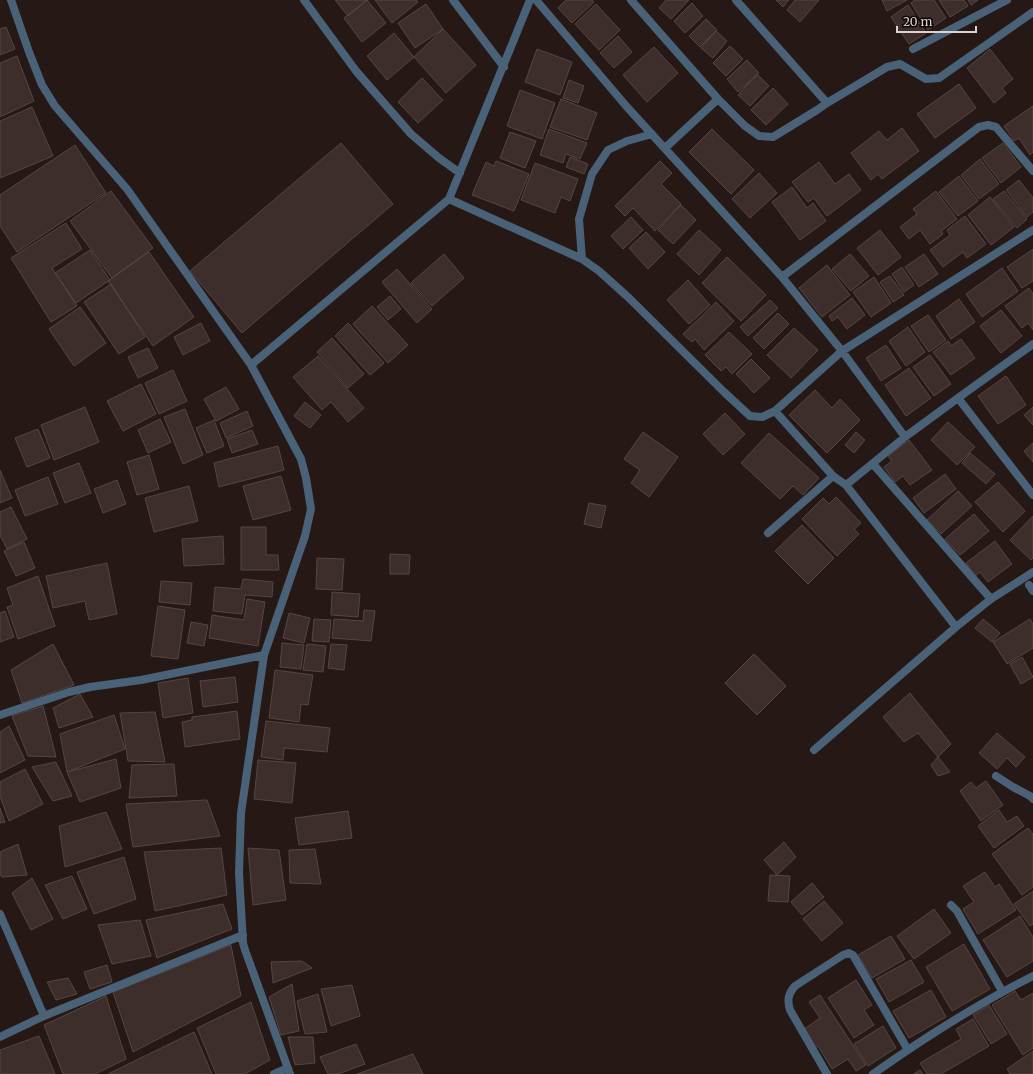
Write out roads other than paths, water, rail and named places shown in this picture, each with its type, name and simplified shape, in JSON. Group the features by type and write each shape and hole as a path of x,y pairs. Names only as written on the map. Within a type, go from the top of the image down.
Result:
{"street":[{"path":"11,0 42,85 55,106 127,189 251,365 301,459 306,478 311,509 305,536 264,655 241,813 239,872 244,935 243,943 289,1071 274,1074"},
{"path":"304,0 356,71 410,134 460,173"},
{"path":"453,0 504,66"},
{"path":"251,365 449,199 530,0"},
{"path":"536,0 627,107 782,276 842,351 905,437"},
{"path":"631,0 718,99 744,126 759,136 773,137 817,110 827,102 887,67 900,64 926,79 938,78 1033,12"},
{"path":"736,0 827,102"},
{"path":"913,49 1007,0"},
{"path":"664,148 718,99"},
{"path":"782,276 979,127 988,124 996,127 1032,168"},
{"path":"582,259 579,219 592,174 608,150 627,141 652,134"},
{"path":"449,199 582,259 629,298 750,416 762,417 776,411 842,351 1033,230"},
{"path":"846,485 905,437 1033,344"},
{"path":"958,398 1033,495"},
{"path":"776,411 833,476 846,485 956,627"},
{"path":"873,464 991,599"},
{"path":"768,533 833,476"},
{"path":"814,750 956,627 991,599 1033,572"},
{"path":"0,715 69,692 90,687 141,680 264,655"},
{"path":"996,776 1033,799"},
{"path":"951,905 957,911 1002,991"},
{"path":"0,914 44,1016"},
{"path":"0,1037 44,1016 244,935"},
{"path":"827,1074 790,1010 787,1001 790,992 795,986 843,955 849,953 853,955 908,1050"},
{"path":"873,1074 908,1050 1002,991 1033,976"}]}
